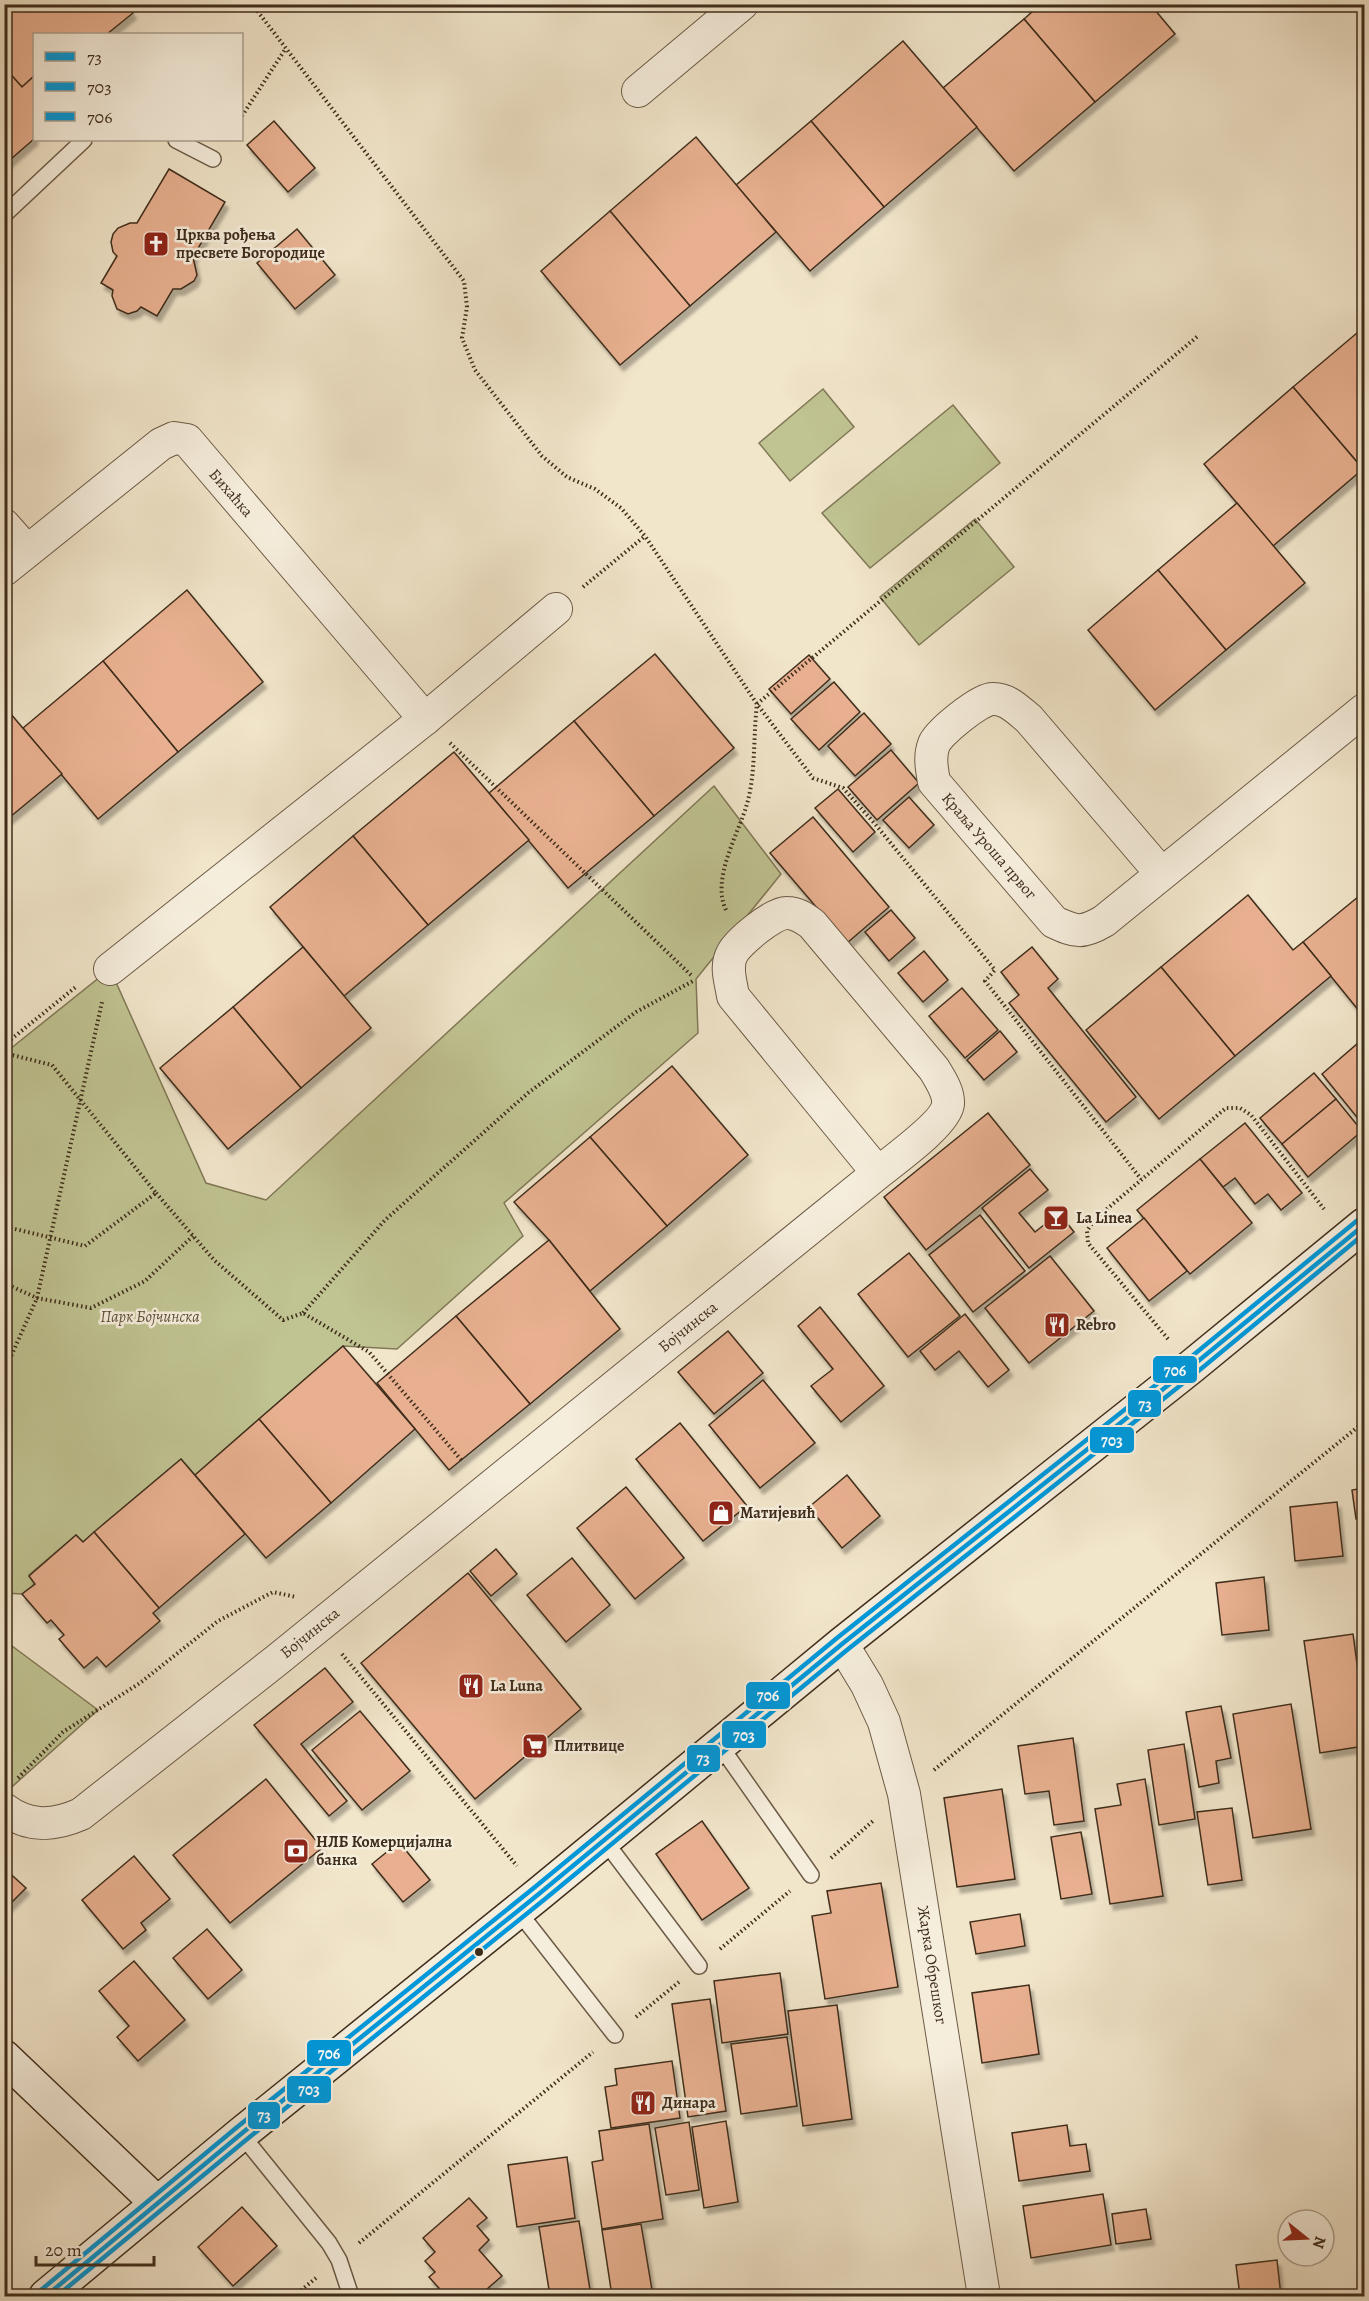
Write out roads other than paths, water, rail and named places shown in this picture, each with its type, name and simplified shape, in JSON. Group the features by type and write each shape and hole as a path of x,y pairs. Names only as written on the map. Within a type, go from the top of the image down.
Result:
{"main road":[{"path":"46,2296 842,1644 1191,1367 1356,1232"},
{"path":"4,2057 157,2203"}],"street":[{"path":"638,91 742,4"},
{"name":"Бихаћка","path":"16,561 161,444 174,438 187,440 425,719"},
{"path":"4,525 16,561"},
{"path":"110,969 425,719 556,609"},
{"name":"Краља Уроша првог","path":"1161,873 1029,718 1008,702 993,698 980,702 935,740 930,764 934,782 1054,922 1074,931 1084,931 1095,927 1365,710"},
{"name":"Бојчинска","path":"9,1796 15,1817 32,1823 44,1824 68,1820 81,1814 319,1626 878,1173 942,1120 948,1104 944,1086 934,1069 812,924 798,914 784,912 773,916 741,943 731,955 728,969 733,996 878,1173"},
{"name":"Жарка Обрешког","path":"842,1644 867,1684 884,1722 904,1794 984,2296"}],"lane":[{"path":"4,215 83,141"},
{"path":"178,141 213,159"},
{"path":"719,1744 811,1875"},
{"path":"604,1840 699,1966"},
{"path":"529,1902 615,2035"},
{"path":"241,2134 329,2243 339,2260 351,2296"}],"place":[{"name":"Црква рођења пресвете Богородице","path":"156,244"},
{"name":"La Linea","path":"1056,1218"},
{"name":"Rebro","path":"1057,1325"},
{"name":"Матијевић","path":"721,1513"},
{"name":"La Luna","path":"471,1686"},
{"name":"Плитвице","path":"535,1746"},
{"name":"НЛБ Комерцијална банка","path":"296,1851"},
{"name":"Динара","path":"643,2103"}],"park label":[{"name":"Парк Бојчинска","path":"150,1317"}]}
